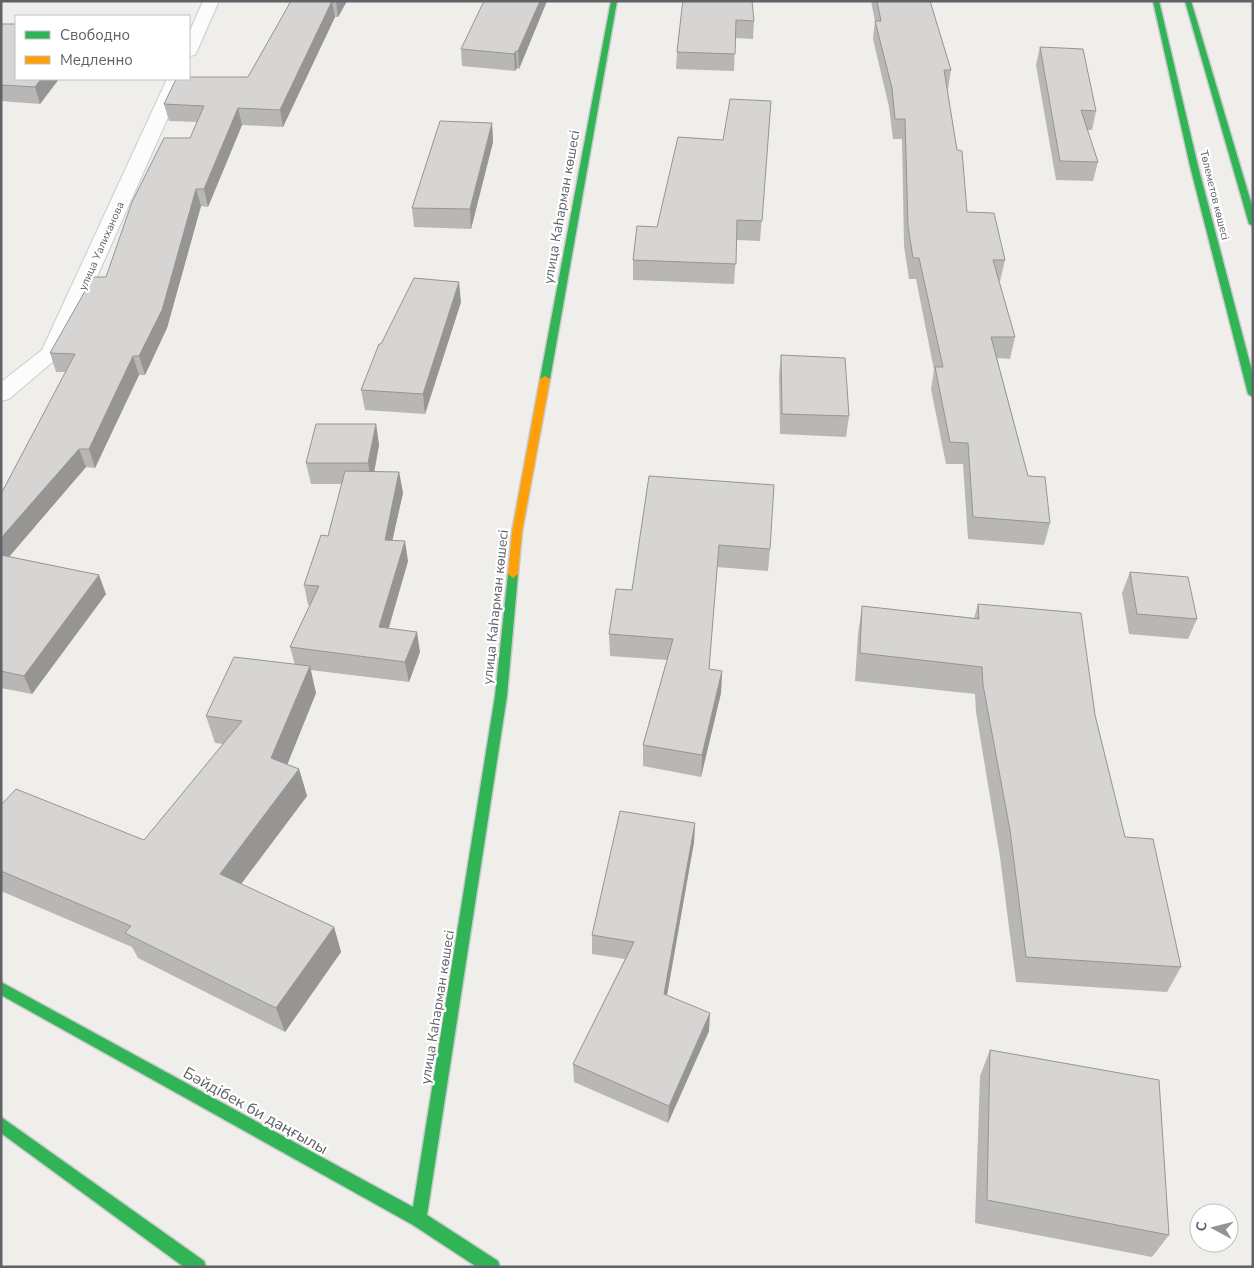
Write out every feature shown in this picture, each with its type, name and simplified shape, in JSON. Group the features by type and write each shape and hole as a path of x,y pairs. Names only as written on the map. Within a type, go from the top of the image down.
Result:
{"main road":[{"name":"улица Каһарман көшесі","path":"419,1219 500,696 517,532 614,1"},
{"name":"Төлеметов көшесі","path":"1156,1 1194,166 1253,394"},
{"name":"Төлеметов көшесі","path":"1188,1 1253,224"},
{"name":"Бәйдібек би даңғылы","path":"1,988 419,1219 492,1267"},
{"path":"1,1124 198,1267"}],"street":[{"path":"190,49 211,1"},
{"name":"улица Уалиханова","path":"1,394 52,353 176,80"}],"building":[{"path":"291,1 332,1 280,110 238,108 204,189 196,189 162,310 139,356 133,356 89,449 79,449 1,538 1,492 75,354 50,353 93,277 106,277 132,202 164,138 190,138 204,106 164,104 176,80 190,80 190,77 248,77"},
{"path":"484,1 540,1 518,51 514,54 461,49"},
{"path":"683,1 752,1 754,21 736,20 735,54 677,52"},
{"path":"877,1 930,1 951,70 944,70 957,150 962,151 967,212 994,213 1005,260 993,260 1015,337 991,337 1028,476 1045,477 1050,523 973,517 968,443 950,442 935,367 943,367 919,258 913,258 908,226 905,119 895,119 892,88 875,21 881,21"},
{"path":"1,24 15,24 15,80 40,80 35,87 1,85"},
{"path":"1040,47 1083,49 1096,111 1081,110 1098,162 1060,161"},
{"path":"730,99 771,101 762,221 737,220 736,264 633,260 637,226 657,227 678,137 723,140"},
{"path":"440,121 492,123 470,209 412,208"},
{"path":"414,278 459,282 423,394 361,390 379,344 381,344"},
{"path":"781,355 845,358 849,416 782,414"},
{"path":"316,424 376,424 368,463 306,463"},
{"path":"345,471 399,472 385,540 405,541 379,627 417,632 405,662 290,647 319,586 304,585 321,535 328,536"},
{"path":"649,476 774,485 770,549 719,545 709,669 722,671 702,755 643,745 673,639 609,634 616,589 632,590"},
{"path":"1,555 99,575 24,676 1,671"},
{"path":"1130,572 1188,577 1197,619 1137,614"},
{"path":"978,604 1081,613 1095,715 1125,837 1153,839 1181,967 1026,957 1010,830 983,685 982,667 860,653 862,606 979,619"},
{"path":"234,657 310,666 271,758 299,769 220,874 334,927 276,1008 125,933 131,926 1,871 1,805 16,789 144,840 242,721 206,716"},
{"path":"620,811 695,823 664,994 710,1013 669,1106 573,1064 634,942 592,935"},
{"path":"990,1050 1159,1080 1169,1235 987,1200"}],"traffic: fast":[{"path":"545,379 614,1"},
{"path":"1156,1 1194,166 1253,394"},
{"path":"1188,1 1253,224"},
{"path":"419,1219 501,696 513,574"},
{"path":"1,988 419,1219 492,1267"},
{"path":"1,1124 198,1267"}],"traffic: slow":[{"path":"513,574 517,532 545,379"}]}
